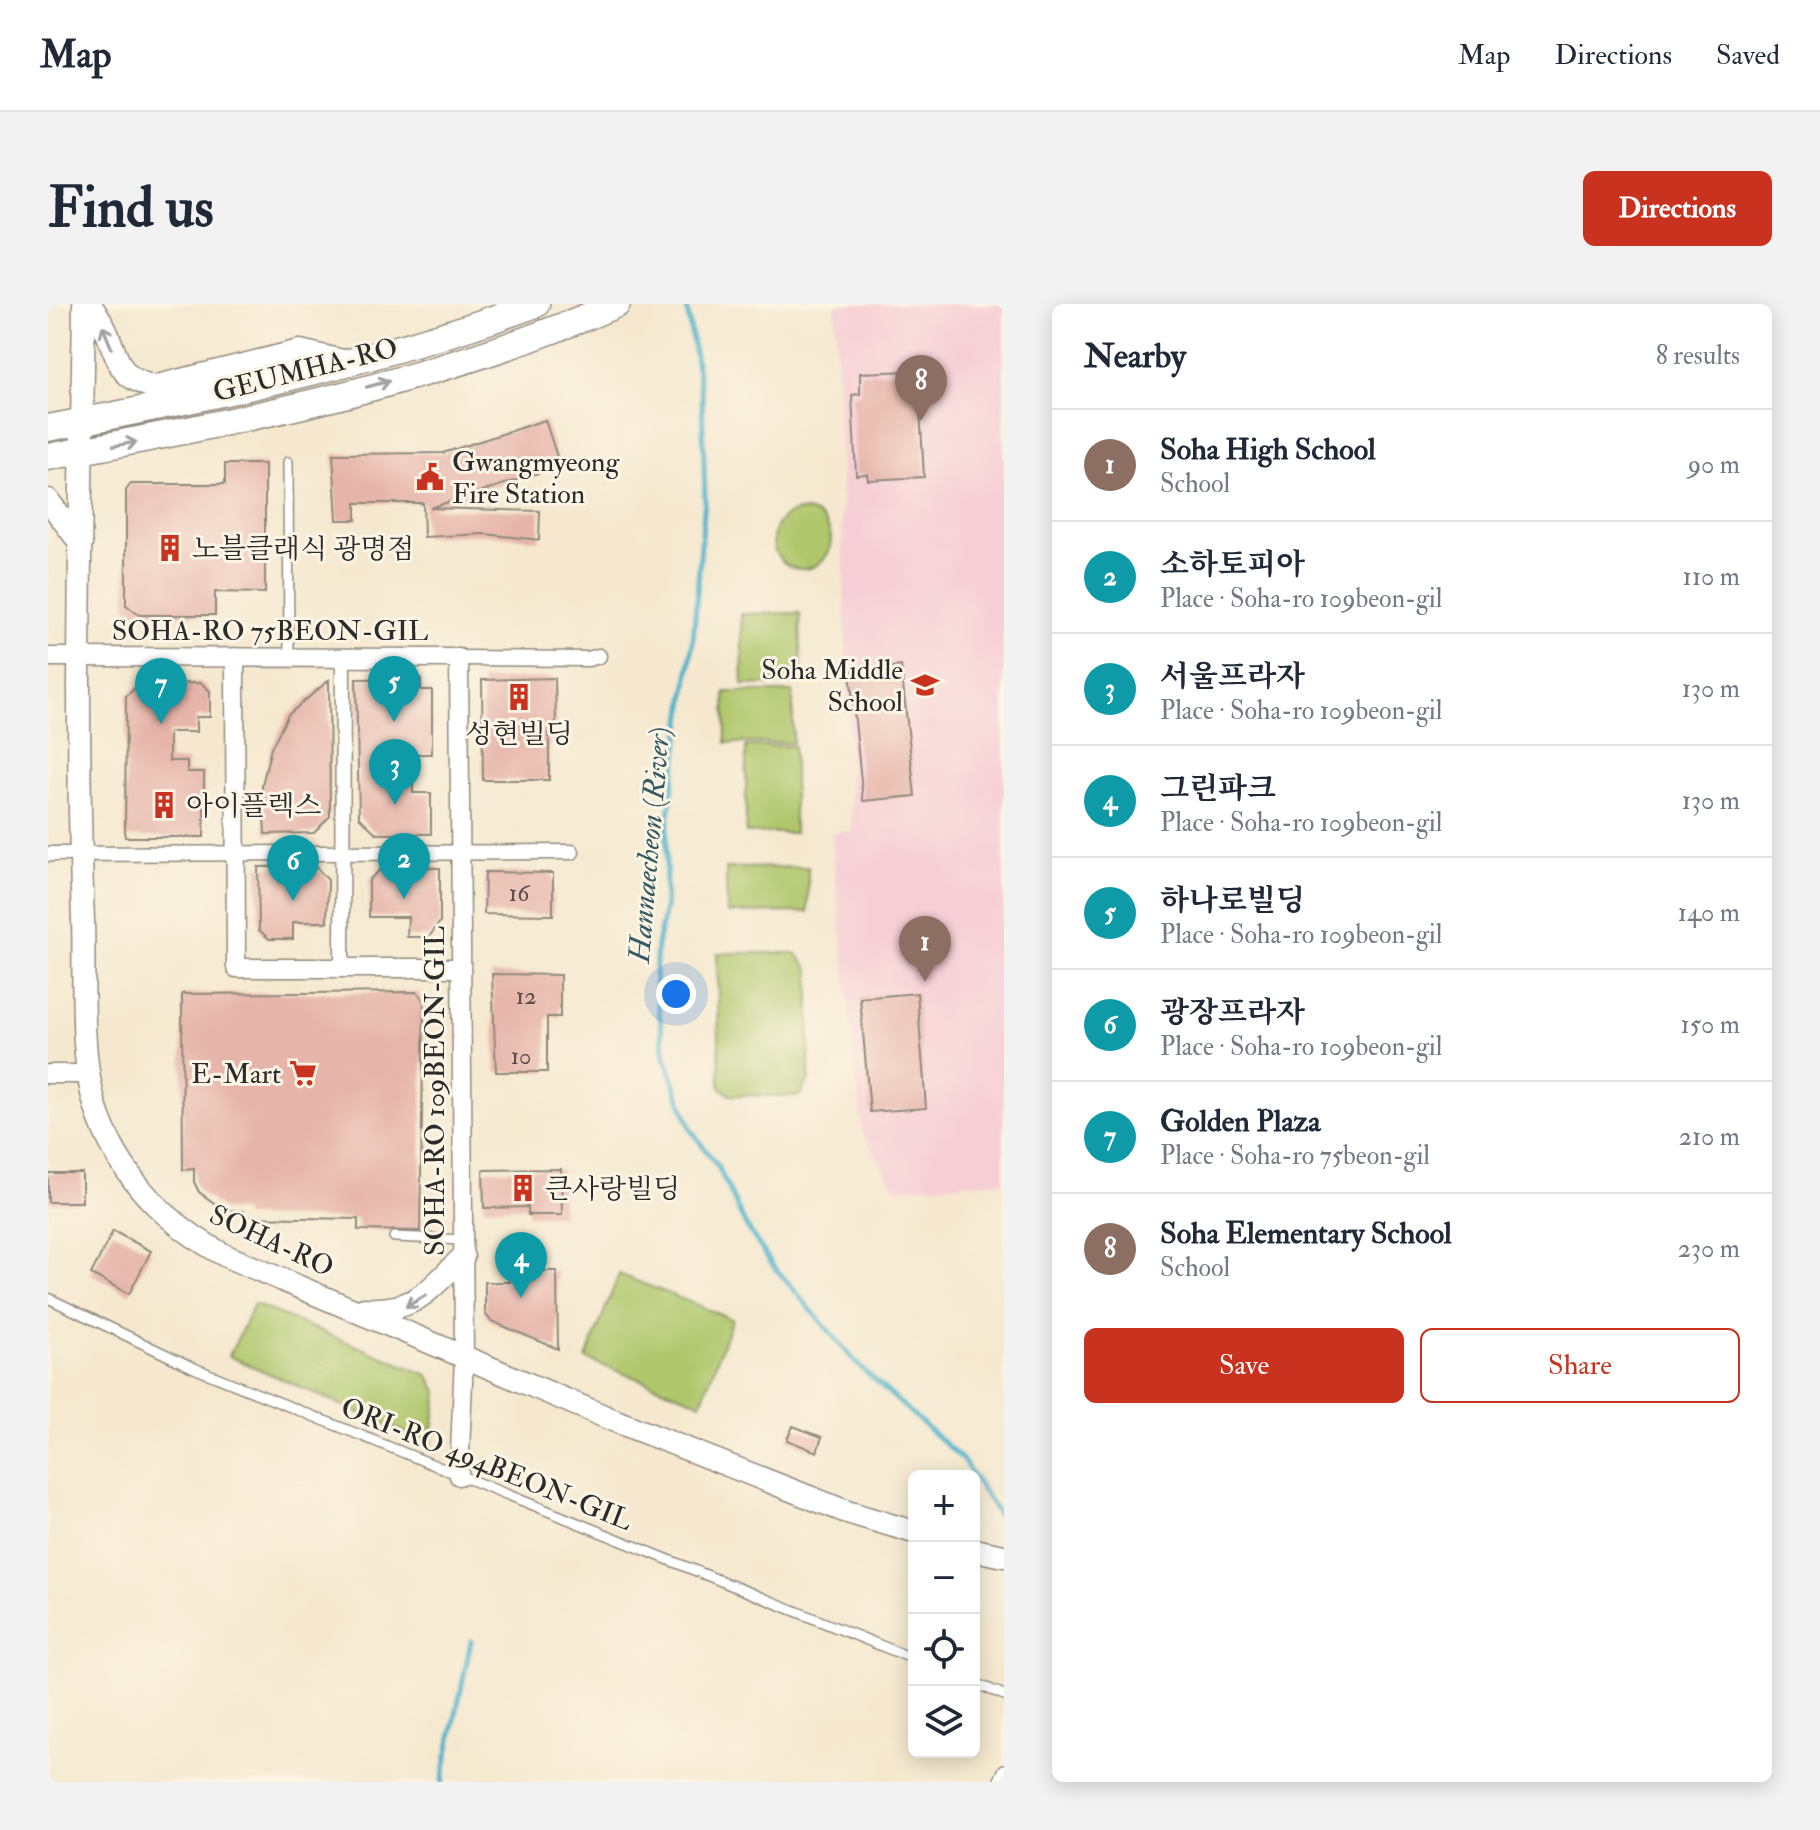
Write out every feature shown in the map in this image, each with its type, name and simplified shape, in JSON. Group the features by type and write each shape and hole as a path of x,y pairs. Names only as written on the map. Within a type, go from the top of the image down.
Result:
{"main road":[{"name":"GEUMHA-RO","path":"48,428 348,362 456,333 536,304"},
{"name":"GEUMHA-RO","path":"48,457 192,430 454,364 617,304"}],"street":[{"name":"SOHA-RO","path":"84,304 80,854 89,1074 98,1115 115,1152 141,1191 167,1218 226,1256 464,1357 847,1512 908,1530"},
{"path":"90,304 109,336 117,364 132,380 153,387 300,351 348,362"},
{"path":"48,500 81,545"},
{"path":"459,658 588,659 599,656"},
{"name":"SOHA-RO 75BEON-GIL","path":"48,657 459,658"},
{"path":"235,657 236,968 461,968"},
{"path":"342,968 343,658"},
{"name":"SOHA-RO 109BEON-GIL","path":"459,658 464,1357 459,1476"},
{"path":"48,854 572,852"},
{"path":"48,1074 89,1074"},
{"path":"353,1309 407,1307 427,1295 463,1248"},
{"path":"980,1551 1004,1556"}],"lane":[{"path":"288,462 289,658"},
{"path":"394,1237 463,1248"},
{"name":"ORI-RO 494BEON-GIL","path":"48,1298 194,1368 908,1657"},
{"path":"980,1685 1004,1695"},
{"path":"998,1782 1004,1769"}],"shaded area":[{"path":"835,304 1004,304 1004,1181 895,1188 862,1132 831,833 852,831"}],"green space":[{"path":"802,511 823,519 831,540 823,561 802,569 781,561 773,540 781,519"},
{"path":"800,613 802,683 743,685 741,614"},
{"path":"725,692 793,692 793,743 726,743"},
{"path":"746,746 794,746 794,833 746,833"},
{"path":"808,867 808,912 727,913 726,868"},
{"path":"717,953 796,953 810,970 809,1080 799,1096 730,1095 720,1087"},
{"path":"619,1274 732,1319 701,1403 586,1359"},
{"path":"254,1304 428,1375 438,1393 431,1444 229,1356"}],"building":[{"path":"911,371 912,392 919,392 924,477 868,480 867,474 856,475 852,395 860,394 860,373"},
{"name":"Gwangmyeong Fire Station","path":"545,420 560,466 430,508 540,511 539,540 485,534 424,537 423,503 356,503 356,520 337,520 333,454 443,453"},
{"name":"노블클래식 광명점","path":"225,464 265,464 265,593 215,592 215,615 139,615 126,605 126,490 131,484 225,484"},
{"path":"901,666 915,796 863,801 850,671"},
{"path":"421,678 421,690 432,690 432,754 413,754 413,793 431,793 431,834 377,834 359,817 356,679"},
{"path":"555,678 556,727 549,727 549,780 483,780 482,680"},
{"path":"329,680 330,816 314,833 265,834 262,785 271,748 288,715"},
{"path":"201,683 210,691 210,717 196,717 196,732 169,732 169,761 187,761 187,772 204,772 204,837 125,837 126,696 140,684"},
{"path":"315,866 328,880 327,922 293,922 293,939 269,939 259,930 258,867"},
{"path":"383,867 440,868 440,922 429,937 407,937 408,917 369,917 369,880"},
{"path":"485,872 553,873 553,915 484,914"},
{"path":"492,974 560,975 560,1017 547,1017 547,1072 496,1072"},
{"name":"E-Mart","path":"418,992 424,1002 420,1231 358,1230 358,1219 244,1217 244,1211 224,1210 199,1192 194,1182 194,1169 183,1170 182,994"},
{"path":"917,993 926,1108 870,1112 860,998"},
{"name":"큰사랑빌딩","path":"561,1169 562,1215 528,1215 528,1207 484,1208 483,1170"},
{"path":"48,1173 82,1173 82,1202 48,1202"},
{"path":"113,1231 151,1251 129,1294 91,1274"},
{"path":"510,1271 557,1271 558,1349 491,1321 485,1314 485,1282 510,1282"},
{"path":"793,1426 822,1437 817,1452 787,1440"}],"waterway":[{"name":"Hannaecheon (River)","path":"686,304 702,396 705,498 693,641 667,829 665,908 657,945 655,978 665,1057 691,1130 718,1167 745,1224 771,1263 858,1365 962,1459 969,1470"},
{"name":"Hannaecheon (River)","path":"980,1486 1004,1524"},
{"path":"442,1782 471,1641"}],"place":[{"name":"Soha Elementary School","path":"921,421"},
{"name":"Gwangmyeong Fire Station","path":"430,477"},
{"name":"노블클래식 광명점","path":"170,548"},
{"name":"Soha Middle School","path":"925,685"},
{"name":"성현빌딩","path":"519,697"},
{"name":"하나로빌딩","path":"394,722"},
{"name":"Golden Plaza","path":"161,724"},
{"name":"아이플렉스","path":"164,805"},
{"name":"서울프라자","path":"395,805"},
{"name":"소하토피아","path":"404,899"},
{"name":"광장프라자","path":"293,901"},
{"name":"Soha High School","path":"925,982"},
{"name":"E-Mart","path":"303,1073"},
{"name":"큰사랑빌딩","path":"523,1188"},
{"name":"그린파크","path":"521,1298"}]}
